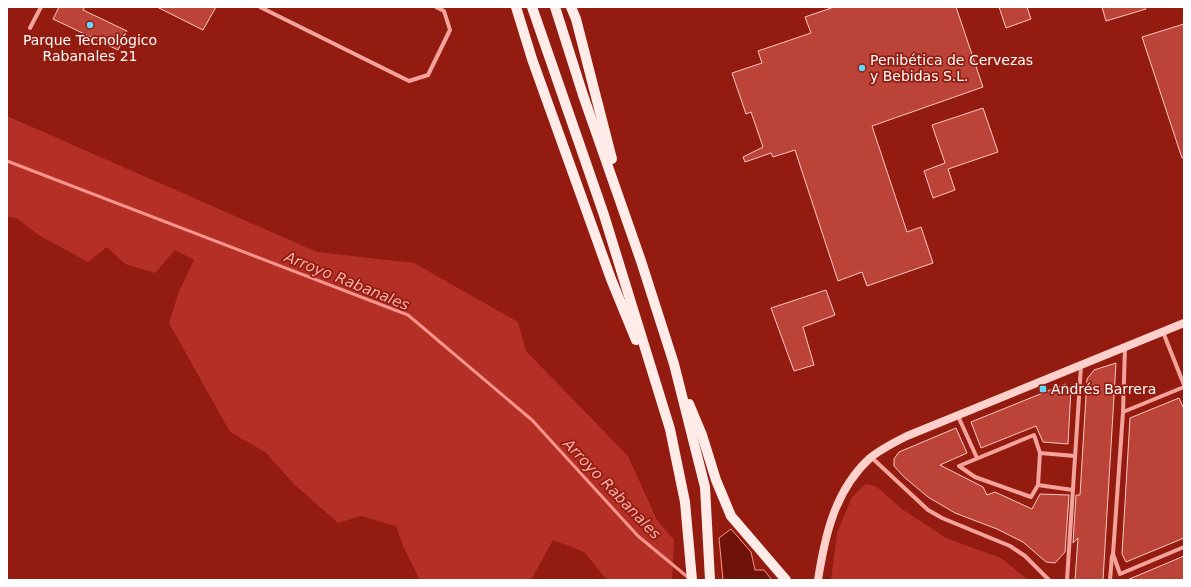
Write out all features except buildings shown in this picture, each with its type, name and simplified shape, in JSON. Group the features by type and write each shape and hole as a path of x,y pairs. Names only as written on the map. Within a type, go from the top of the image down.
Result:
{"main road":[{"path":"510,7 532,59"},
{"path":"516,7 532,59 611,279 635,336 670,429"},
{"path":"532,7 604,215 670,429 685,502 692,580"},
{"path":"555,7 583,95 627,221 674,364 702,435 716,480 731,516 786,580"},
{"path":"572,7 627,221"},
{"path":"674,364 705,487 710,580"}],"street":[{"path":"30,28 41,7"},
{"path":"260,7 409,81 428,75 450,30 444,11 436,7"},
{"path":"818,580 825,541 833,514 845,487 871,457 907,436 1081,366 1184,322"},
{"path":"1123,412 1184,386 1163,331"},
{"path":"1110,580 1123,412 1125,347"},
{"path":"1067,580 1081,366"},
{"path":"958,416 977,458"},
{"path":"1034,435 1040,453 1038,485 1031,497 975,477 959,466 1034,435"},
{"path":"1040,453 1075,456"},
{"path":"871,457 928,510 942,518 1010,546 1024,556 1049,580"},
{"path":"1038,485 1073,490"},
{"path":"1113,554 1120,574 1184,547"},
{"path":"821,562 824,580"}],"shaded area":[{"path":"7,116 317,252 414,263 518,322 526,351 628,456 657,520 674,540 672,580 607,580 584,552 553,540 531,580 420,580 404,548 396,526 361,516 338,523 295,485 265,452 230,432 169,323 179,291 194,260 175,250 155,273 125,264 107,247 88,262 40,236 16,218 7,217"},
{"path":"866,484 877,487 902,509 946,538 1001,558 1028,580 831,580 837,533 852,497"},
{"path":"731,529 751,552 755,570 764,570 772,580 723,580 719,538"}],"waterway":[{"name":"Arroyo Rabanales","path":"7,161 408,315 532,420 638,536 690,579"}],"place":[{"name":"Parque Tecnológico Rabanales 21","path":"90,25"},
{"name":"Penibética de Cervezas y Bebidas S.L.","path":"862,68"},
{"name":"Andrés Barrera","path":"1043,389"}]}
